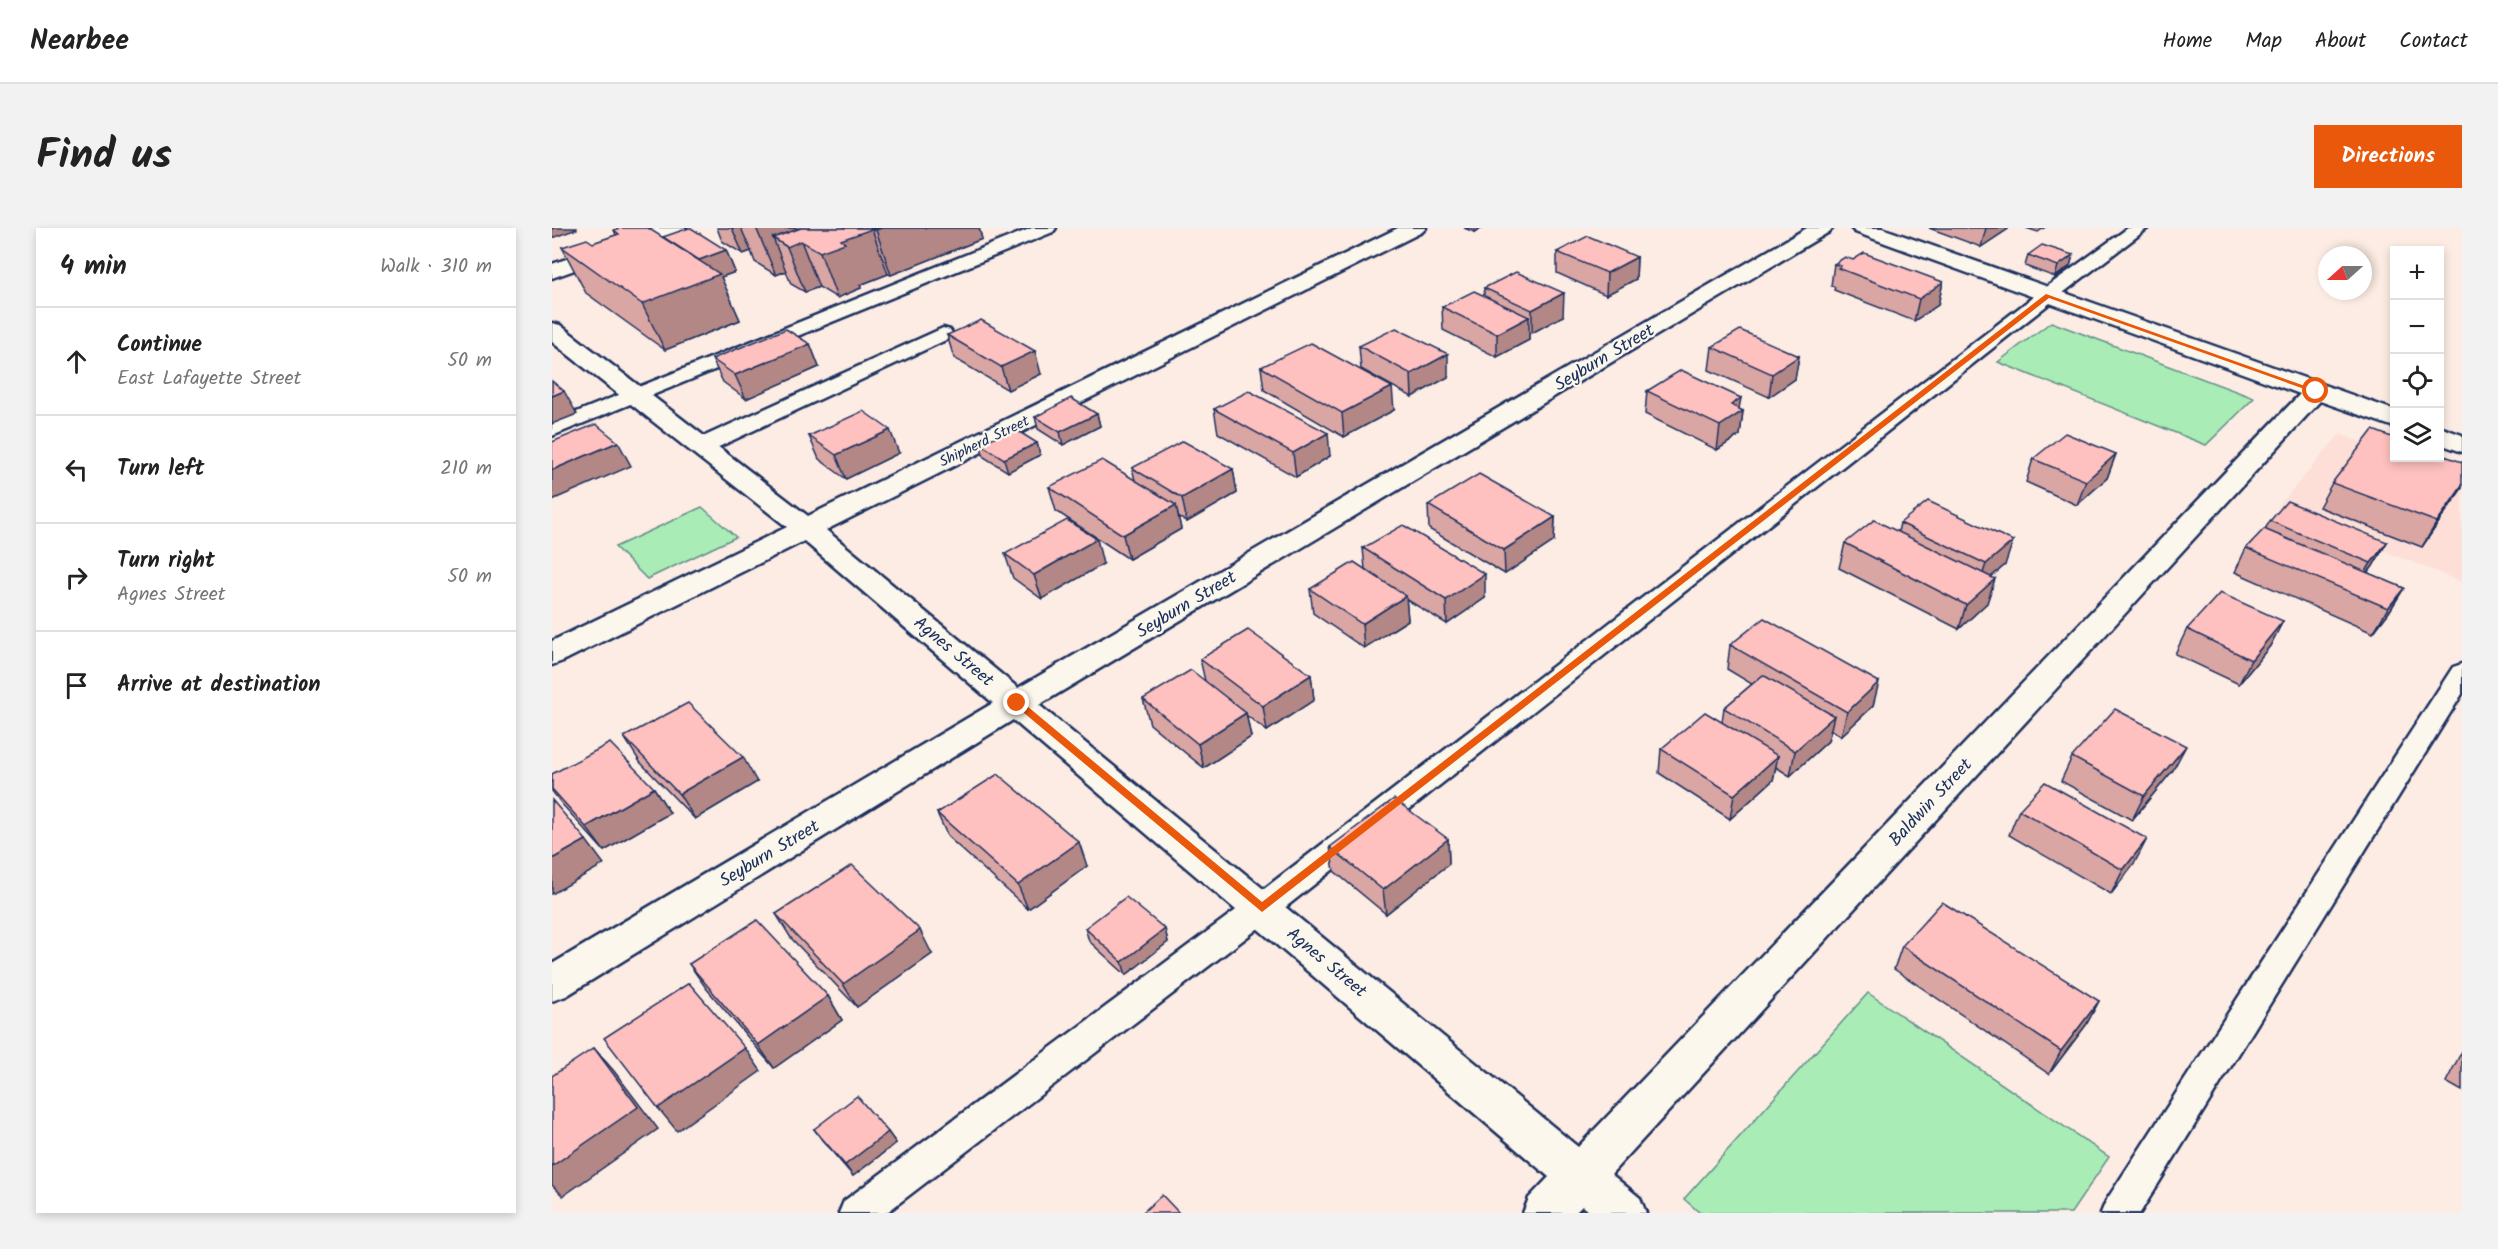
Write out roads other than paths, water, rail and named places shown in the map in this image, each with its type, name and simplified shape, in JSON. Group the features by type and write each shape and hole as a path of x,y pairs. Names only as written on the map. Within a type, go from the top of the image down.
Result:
{"street":[{"path":"552,271 675,228"},
{"name":"Shipherd Street","path":"552,654 1415,228"},
{"name":"Seyburn Street","path":"552,984 1017,703 1822,228"},
{"path":"1862,228 2390,418"},
{"name":"Agnes Street","path":"552,330 806,529 1017,703 1624,1213"},
{"name":"Baldwin Street","path":"1545,1213 2316,391"},
{"path":"2444,437 2462,444"}],"lane":[{"path":"552,430 1047,228"},
{"path":"857,1213 1262,908 2048,295 2139,228"},
{"path":"702,446 943,334"},
{"path":"2119,1213 2462,673"}]}
